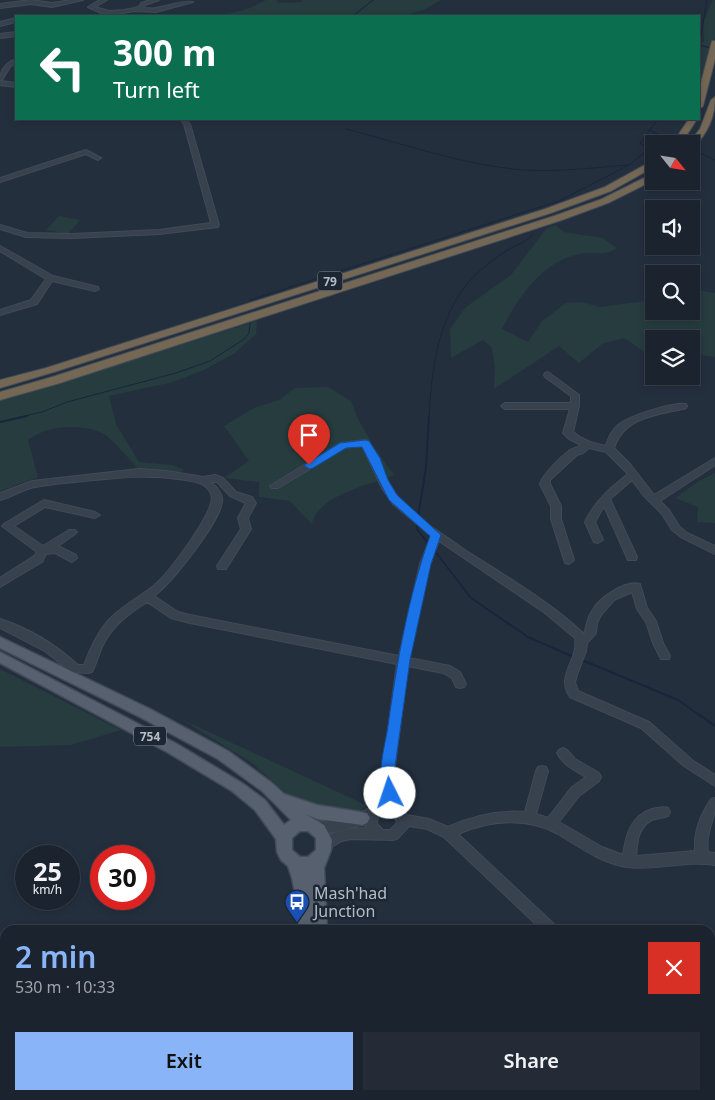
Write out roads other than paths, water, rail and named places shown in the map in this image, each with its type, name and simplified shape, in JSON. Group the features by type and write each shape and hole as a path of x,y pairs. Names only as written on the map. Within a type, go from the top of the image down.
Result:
{"highway":[{"path":"700,102 715,43"},
{"path":"700,135 704,130 715,100"},
{"path":"682,135 692,120"},
{"name":"79","path":"0,384 50,370 548,211 608,189 645,168"},
{"name":"79","path":"0,396 56,380 558,218 604,201 645,180"}],"main road":[{"name":"754","path":"0,642 196,739 250,773 281,798 311,826 323,834 326,845"},
{"name":"754","path":"0,657 172,748 237,787 260,805 284,837 283,850 293,861 302,880 306,905 306,925"},
{"path":"281,798 316,812 367,816"},
{"path":"284,837 290,829 311,826"},
{"path":"293,861 305,863 316,859 323,852 326,845"},
{"path":"316,859 314,880 318,902 318,925"}],"street":[{"path":"0,6 33,1 52,5 80,0"},
{"path":"104,0 91,7 110,14 125,14 142,8 143,4 156,0"},
{"path":"137,10 156,10 190,2"},
{"path":"0,24 15,20"},
{"path":"0,36 15,34"},
{"path":"0,79 8,66 15,61"},
{"path":"0,83 15,85"},
{"path":"0,227 26,235 72,236 159,232 215,226 187,124 184,120"},
{"path":"0,179 86,152 92,153 98,158"},
{"path":"0,248 50,278 94,289"},
{"path":"0,313 34,302 50,278"},
{"path":"548,375 575,396 575,406 568,433 587,445 609,450 666,512 675,528 684,535 715,550"},
{"path":"505,406 558,404 575,406"},
{"path":"609,450 617,430 630,422 655,412 682,406"},
{"path":"275,486 343,445 365,443 393,498 436,535 549,610 580,636 582,641 569,685 570,691 645,725 688,763 715,781"},
{"path":"569,560 556,519 556,506 545,484 546,479 574,452 580,451 587,445"},
{"path":"654,500 715,461"},
{"path":"0,497 32,484 139,472 203,480 210,478 220,480 233,494 249,499 251,502 243,516 243,525 246,529 222,566"},
{"path":"598,540 590,522 598,504 633,475"},
{"path":"0,623 60,654 75,669 88,669 98,642 105,631 117,618 163,583 180,563 211,515 217,503 216,495 213,488 203,480"},
{"path":"605,498 632,557"},
{"path":"72,558 56,549 43,551 7,526 44,503 95,515"},
{"path":"0,583 38,559 43,551 72,532"},
{"path":"394,809 388,774 403,660 425,564 436,535"},
{"path":"582,641 590,636 592,620 613,595 636,587 642,609 651,621 658,643 665,656"},
{"path":"146,596 175,615 190,619 446,669 456,675 460,684"},
{"path":"550,824 575,792 595,777 571,762 563,753"},
{"path":"528,818 542,771"},
{"path":"702,856 699,836 702,826 715,803"},
{"path":"311,826 338,826 367,816 384,807 399,812 403,820 403,825 397,832 388,836 349,833 341,835 326,845"},
{"path":"629,861 634,831 640,821 650,814 664,812"},
{"path":"367,816 371,826 379,834"},
{"path":"448,832 465,824 498,818 528,818 550,824 604,854 629,861 656,862 702,856 715,859"},
{"path":"403,820 429,824 448,832 546,925"}],"waterway":[{"path":"354,15 373,0"},
{"path":"700,40 707,0"},
{"path":"700,45 715,49"},
{"path":"650,130 657,120"},
{"path":"346,129 450,157 513,169 585,169 628,165"},
{"path":"250,300 559,201 629,165 649,149 640,143 650,130"},
{"path":"650,130 660,135"},
{"path":"700,153 715,160"},
{"path":"429,417 432,377 436,356 447,318 456,300 485,266 507,250 526,241 533,234"},
{"path":"21,417 42,412 67,402 176,373 210,361 243,340 249,333 250,323"},
{"path":"0,422 27,416"},
{"path":"418,517 426,468 429,416"},
{"path":"418,522 417,529 428,543"},
{"path":"434,550 471,598 528,637 574,657"},
{"path":"582,660 678,700 702,717"},
{"path":"700,715 715,726"}],"place":[{"name":"Mash'had Junction","path":"297,923"}]}
